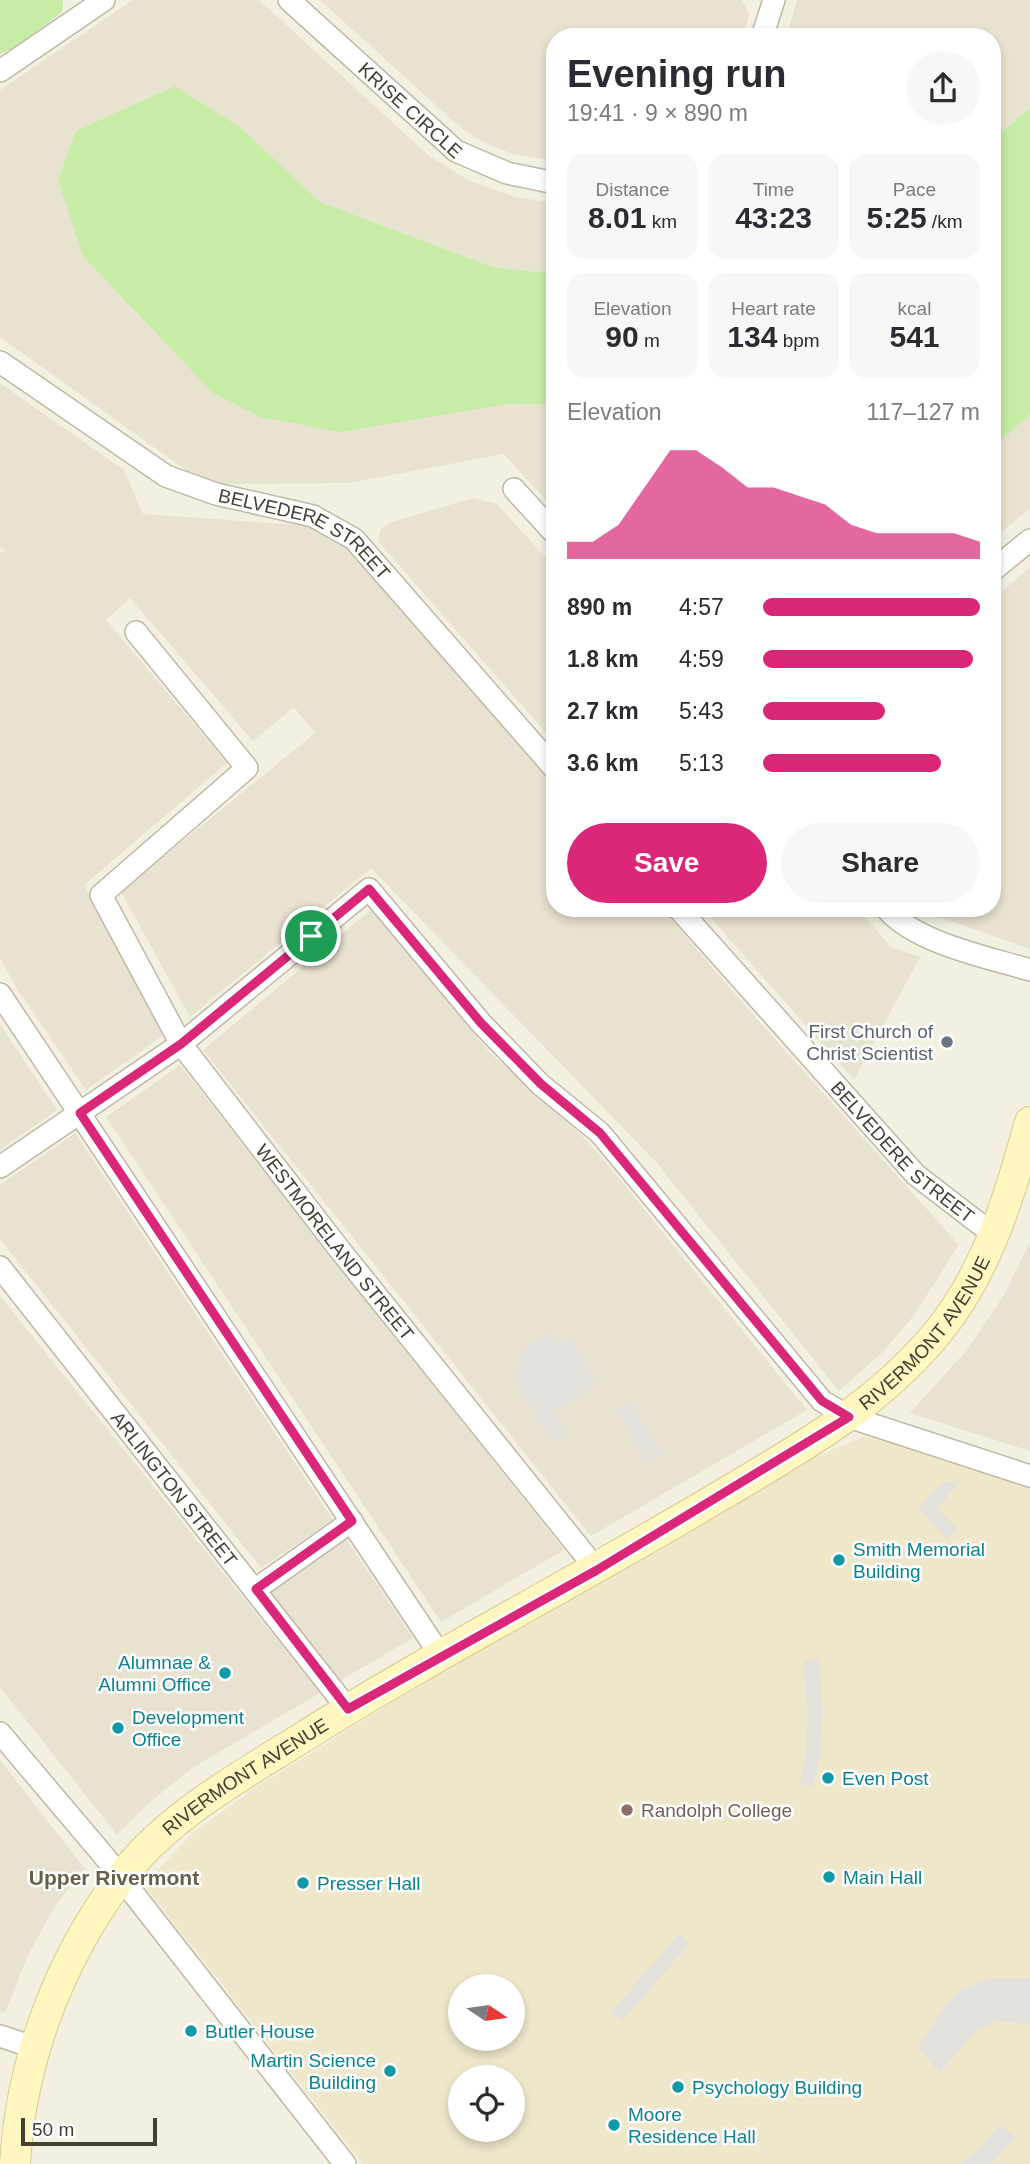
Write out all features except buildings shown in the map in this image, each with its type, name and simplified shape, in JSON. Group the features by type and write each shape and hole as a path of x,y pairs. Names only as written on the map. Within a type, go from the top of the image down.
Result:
{"main road":[{"name":"RIVERMONT AVENUE","path":"16,2164 18,2126 33,2047 75,1952 121,1878 191,1810 348,1709 597,1570 849,1417 939,1331 968,1287 994,1235 1026,1154 1030,1122"}],"street":[{"path":"0,71 104,0"},
{"name":"KRISE CIRCLE","path":"289,0 456,151 507,173 546,181"},
{"path":"765,28 774,0"},
{"name":"BELVEDERE STREET","path":"0,362 166,476 216,494 313,516 354,539 546,759"},
{"path":"514,489 546,524"},
{"path":"1001,564 1030,540"},
{"name":"WESTMORELAND STREET","path":"136,632 247,768 101,895 181,1044 340,1250 597,1570"},
{"path":"0,1167 181,1044 369,889 481,1023 541,1084 600,1133 822,1401 849,1417 1030,1476"},
{"name":"BELVEDERE STREET","path":"686,917 916,1175 994,1235"},
{"path":"894,917 952,946 1030,970"},
{"path":"0,994 441,1656"},
{"name":"ARLINGTON STREET","path":"0,1267 348,1709"},
{"path":"256,1589 352,1521"},
{"path":"0,1733 121,1878 138,1904 345,2164"},
{"path":"0,2036 33,2047"}],"shaded area":[{"path":"133,0 259,0 428,155 468,180 515,197 546,202 546,273 493,267 320,202 241,128 506,404 546,405 546,500 504,454 348,483 205,484 0,337 0,90"},
{"path":"320,0 742,0 749,14 745,28 546,28 546,160 513,154 485,143 460,127"},
{"path":"797,0 1030,0 1030,108 1001,132 1001,28 789,28"},
{"path":"0,383 124,470 143,514 340,528 456,674 546,775 546,917 670,917 747,1008 959,1245 914,1315 886,1349 839,1391 656,1162 371,868 190,1017 121,892 315,733 294,707 253,741 130,598 106,620 227,763 84,885 164,1035 86,1090 16,987 0,958 0,553 6,551 0,546"},
{"path":"1030,414 1030,509 1001,532 1001,441"},
{"path":"473,498 497,504 546,558 546,733 378,541 381,529 389,523"},
{"path":"1030,567 1030,949 939,917 1001,917 1001,592"},
{"path":"373,908 489,1052 557,1110 600,1155 807,1410 591,1536 203,1050"},
{"path":"710,917 865,917 891,947 920,957 854,1080"},
{"path":"0,1024 57,1110 0,1150"},
{"path":"180,1065 564,1550 441,1622 106,1117"},
{"path":"75,1133 333,1520 261,1568 0,1239 0,1185"},
{"path":"1030,1242 1030,1451 910,1413 967,1350 1004,1295"},
{"path":"0,1296 320,1693 192,1768 148,1804 117,1835 0,1687"},
{"path":"550,1332 558,1345 571,1339 597,1384 553,1411 567,1434 553,1442 511,1374 523,1364 517,1354"},
{"path":"631,1402 662,1455 647,1463 617,1410"},
{"name":"Randolph College","path":"865,1436 1030,1482 1030,2164 363,2164 144,1885 194,1832 255,1788 721,1496"},
{"path":"960,1481 937,1509 957,1528 947,1539 918,1507 943,1482"},
{"path":"342,1533 413,1638 341,1680 268,1590"},
{"path":"819,1658 823,1712 819,1761 813,1787 800,1784 806,1758 808,1710 803,1661"},
{"path":"0,1760 85,1869 55,1906 27,1957 5,2013 0,2011"},
{"path":"679,1934 690,1943 622,2021 611,2012"},
{"path":"989,1978 1030,1978 1030,2024 998,2021 976,2031 940,2073 918,2048 945,2006 961,1990"},
{"path":"1000,2125 1014,2137 991,2164 960,2164 980,2149"}],"green space":[{"path":"0,0 63,0 62,12 19,45 0,54"},
{"path":"175,86 241,128 320,202 493,267 546,273 546,405 506,404 341,432 260,417 213,393 83,256 58,180 76,131"},
{"path":"1030,108 1030,414 1001,441 1001,132"}],"place":[{"name":"First Church of Christ Scientist","path":"947,1042"},
{"name":"Smith Memorial Building","path":"839,1560"},
{"name":"Alumnae & Alumni Office","path":"225,1673"},
{"name":"Development Office","path":"118,1728"},
{"name":"Even Post","path":"828,1778"},
{"name":"Randolph College","path":"627,1810"},
{"name":"Main Hall","path":"829,1877"},
{"name":"Presser Hall","path":"303,1883"},
{"name":"Butler House","path":"191,2031"},
{"name":"Martin Science Building","path":"390,2071"},
{"name":"Psychology Building","path":"678,2087"},
{"name":"Moore Residence Hall","path":"614,2125"}],"district":[{"name":"Upper Rivermont","path":"114,1878"}],"route":[{"path":"369,889 481,1023 541,1084 600,1133 822,1401 849,1417 597,1570 348,1709 256,1589 352,1521 80,1113 181,1044 311,936 369,889"}]}
